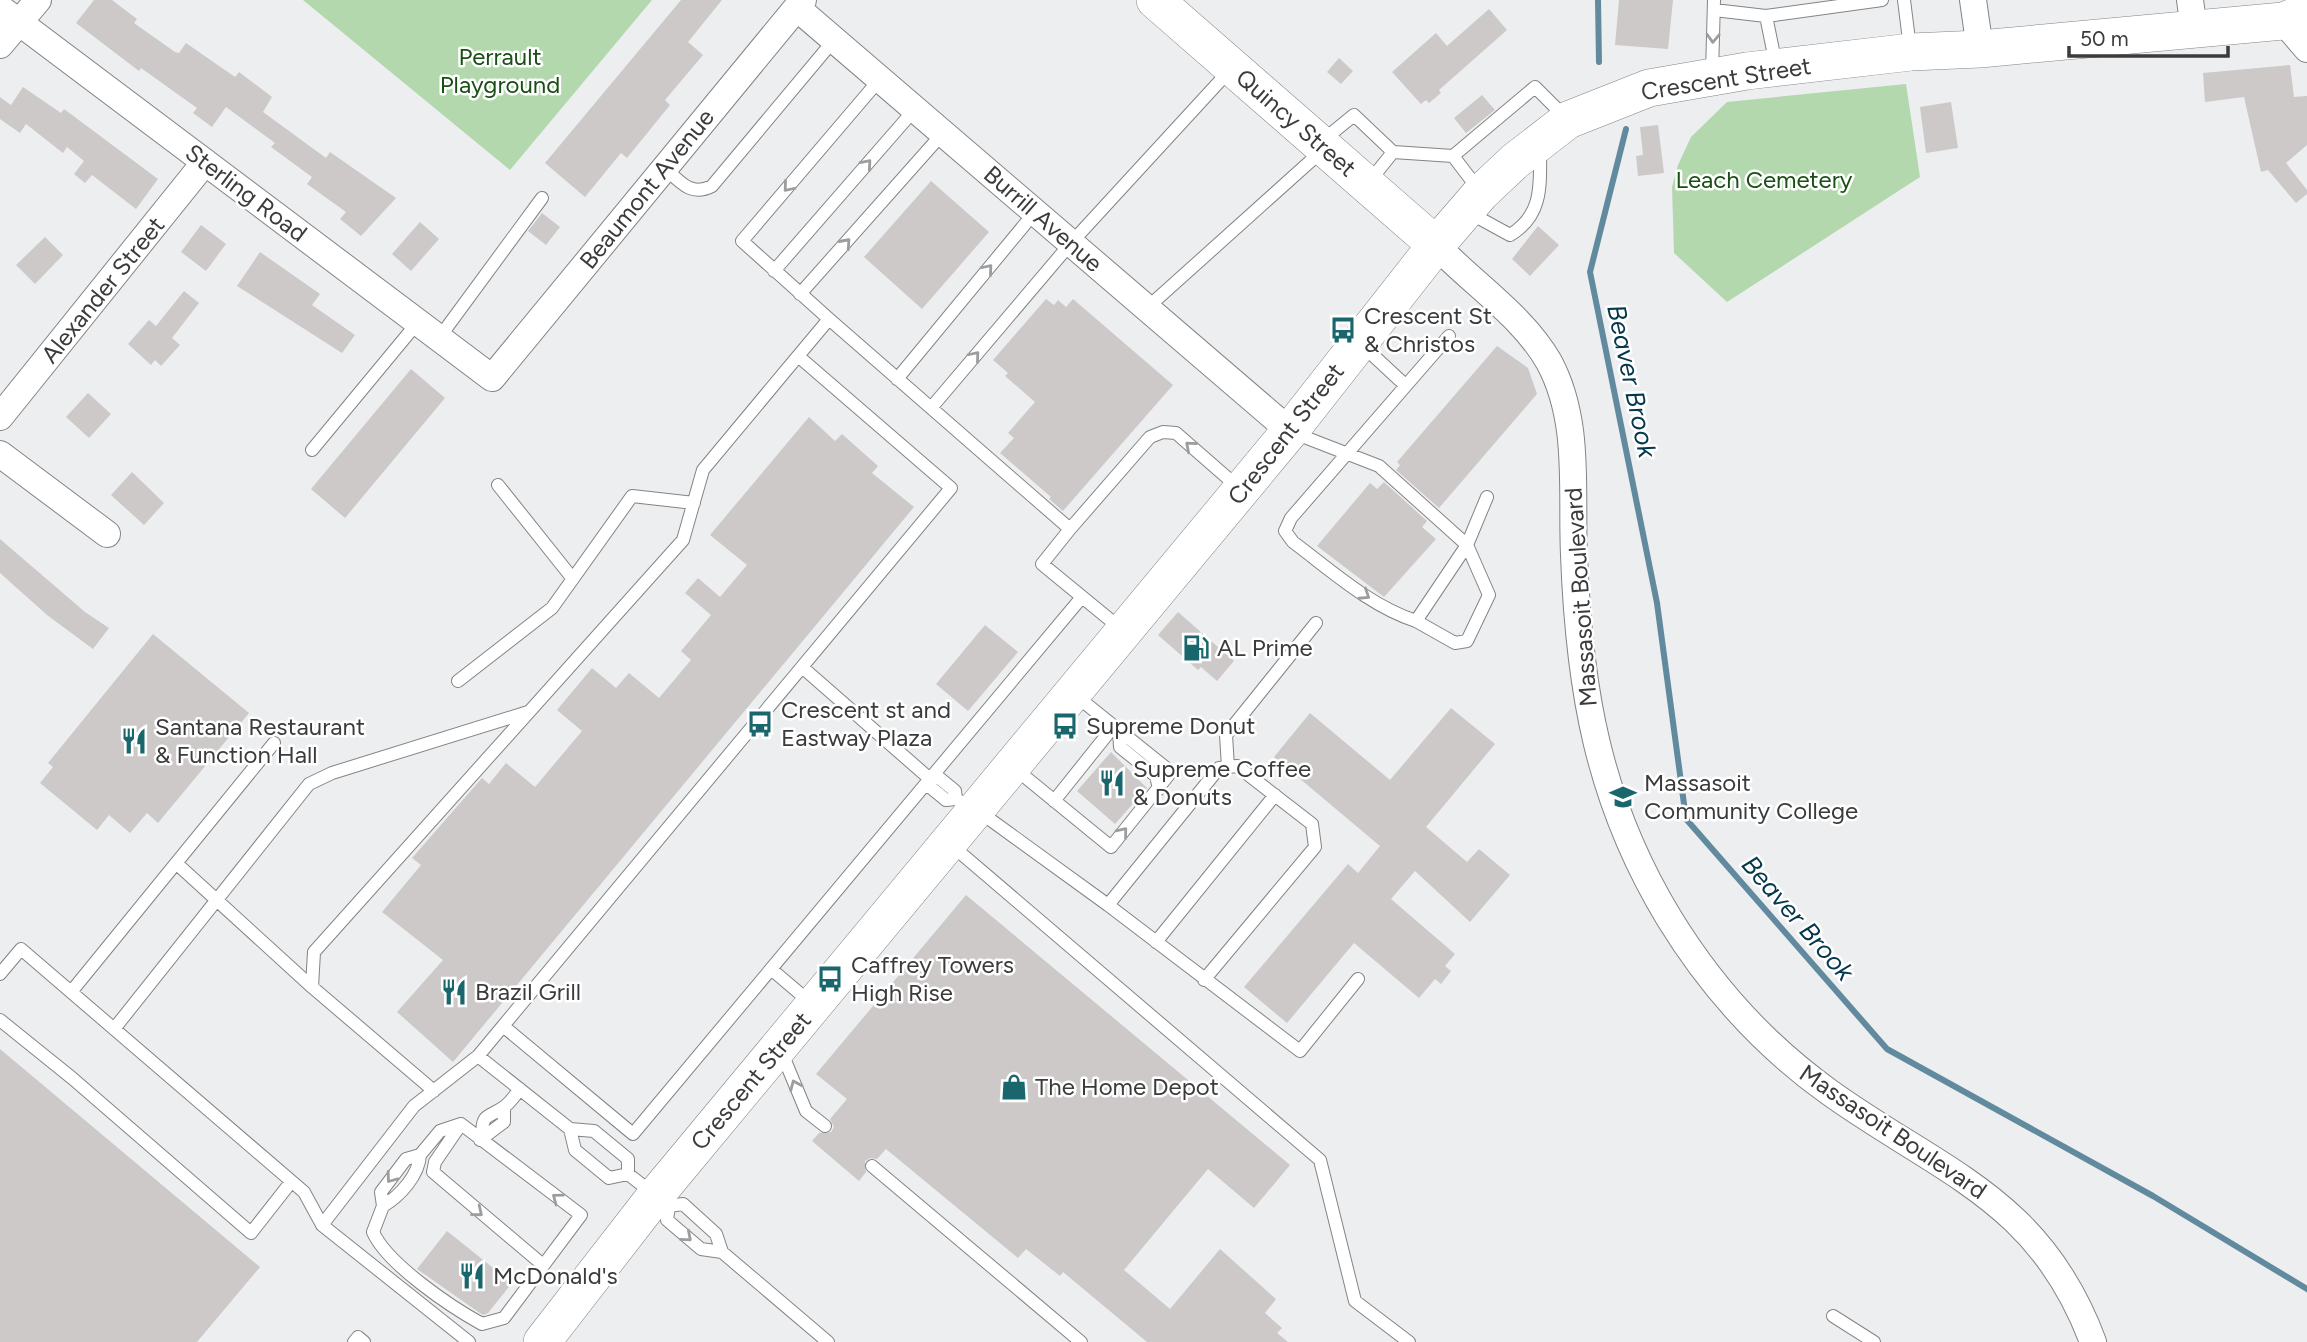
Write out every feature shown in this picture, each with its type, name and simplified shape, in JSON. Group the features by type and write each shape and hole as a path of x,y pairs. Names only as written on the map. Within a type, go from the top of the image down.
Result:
{"main road":[{"name":"Quincy Street","path":"1155,0 1436,245"},
{"name":"Crescent Street","path":"542,1342 663,1201 779,1048 949,844 966,805 1013,767 1290,431 1436,245 1474,202 1554,130 1649,88 1712,76 1911,52 1980,49 2192,15 2295,16"}],"street":[{"path":"0,45 9,15 38,0"},
{"path":"1973,0 1980,49"},
{"name":"Burrill Avenue","path":"800,4 834,40 1290,431"},
{"name":"Beaumont Avenue","path":"492,378 800,4"},
{"name":"Sterling Road","path":"9,15 492,378"},
{"path":"2295,16 2307,49"},
{"name":"Alexander Street","path":"0,417 205,162"},
{"name":"Massasoit Boulevard","path":"1436,245 1524,328 1548,360 1561,389 1572,436 1574,556 1587,711 1602,770 1619,818 1640,868 1670,920 1704,970 1750,1023 1791,1062 1830,1093 1944,1166 2009,1213 2042,1246 2061,1274 2093,1342"},
{"path":"0,454 107,534"}],"lane":[{"path":"1712,76 1714,5 1766,16 1882,0"},
{"path":"1904,0 1911,52"},
{"path":"1766,16 1777,68"},
{"path":"665,168 690,190 702,191 712,186 834,40"},
{"path":"931,408 1071,243 1232,68"},
{"path":"880,79 742,241 1070,529"},
{"path":"1147,308 1354,114 1393,152 1453,156 1535,87 1554,130 1541,196 1520,229 1510,235 1474,202 1453,156"},
{"path":"774,271 915,109"},
{"path":"800,294 943,133"},
{"path":"1367,184 1393,152"},
{"path":"439,338 542,198"},
{"path":"897,379 1035,212"},
{"path":"312,987 314,952 684,540 704,470 829,319"},
{"path":"312,450 418,322"},
{"path":"1290,431 1346,451 1379,467 1467,545 1489,595 1467,642 1455,643 1416,621 1398,615 1333,572 1293,542 1286,531 1291,518 1346,451 1449,336"},
{"path":"1358,341 1405,385"},
{"path":"322,1225 414,1106 478,1056 951,488 798,356"},
{"path":"1125,632 1042,564 1070,529 1150,437 1163,432 1175,433 1242,490"},
{"path":"498,485 573,579"},
{"path":"458,681 552,608 632,496 694,503"},
{"path":"1416,621 1467,545 1487,497"},
{"path":"503,1026 634,1134 1082,597"},
{"path":"1228,767 1226,735 1316,624"},
{"path":"803,667 930,779"},
{"path":"1013,767 1111,847 1159,789 1171,772 1073,694"},
{"path":"114,1029 309,784 332,773 528,712"},
{"path":"1054,801 1116,728"},
{"path":"71,992 274,743"},
{"path":"1108,905 1219,768 1237,766 1275,795 1312,824 1315,847 1204,980"},
{"path":"930,779 939,777 966,805 1108,905 1300,1051 1358,979"},
{"path":"1156,942 1275,795"},
{"path":"949,844 1320,1160 1355,1301 1409,1342"},
{"path":"176,863 312,987 434,1090"},
{"path":"21,949 304,1192 322,1225 468,1341 480,1322"},
{"path":"0,957 21,949"},
{"path":"0,974 21,949"},
{"path":"771,969 814,1006"},
{"path":"0,1020 72,1077 251,1233 291,1182"},
{"path":"779,1048 806,1111 820,1122"},
{"path":"478,1056 570,1129 594,1131 628,1159 628,1174"},
{"path":"481,1139 495,1132 505,1122 504,1108 520,1089"},
{"path":"461,1124 581,1215 504,1318 480,1322 409,1272 378,1244 373,1231 383,1206 381,1192 406,1159 420,1155 440,1132 461,1124"},
{"path":"461,1124 435,1162 433,1172 543,1265"},
{"path":"570,1129 575,1150 609,1178 628,1174 663,1201 683,1204 716,1234 722,1252 828,1342"},
{"path":"872,1166 1081,1342"},
{"path":"663,1201 667,1220 701,1249 722,1252"},
{"path":"1833,1316 1874,1342"},
{"path":"354,1342 358,1337 364,1342"}],"green space":[{"name":"Perrault Playground","path":"303,0 652,0 510,170"},
{"name":"Leach Cemetery","path":"1906,84 1920,177 1727,302 1674,253 1672,187 1678,165 1691,137 1727,102"}],"building":[{"path":"94,0 112,0 137,19 134,23 175,52 179,53 186,43 235,77 239,72 272,97 263,112 326,158 330,152 396,198 361,236 340,219 346,212 307,184 312,177 271,147 275,143 226,107 212,127 193,113 197,108 141,68 139,71 76,23"},
{"path":"681,0 722,0 688,42 703,55 665,100 670,105 627,158 621,153 585,197 545,163"},
{"path":"1619,0 1673,0 1668,49 1615,45"},
{"path":"1489,9 1507,30 1439,90 1441,93 1429,103 1426,100 1421,104 1392,72 1436,33 1447,46"},
{"path":"1339,58 1353,71 1341,84 1327,72"},
{"path":"2290,65 2294,97 2307,96 2307,145 2286,163 2307,190 2307,194 2296,203 2268,170 2261,172 2244,97 2205,102 2203,73"},
{"path":"23,87 61,113 64,109 158,179 136,209 92,175 85,183 74,174 84,161 67,147 63,153 26,124 20,133 0,119 0,97 11,105"},
{"path":"1482,95 1495,110 1466,133 1454,118"},
{"path":"1951,102 1958,148 1926,153 1920,107"},
{"path":"1658,125 1664,173 1638,176 1636,156 1643,155 1640,127"},
{"path":"931,181 989,232 922,309 864,257"},
{"path":"542,213 560,227 546,245 528,231"},
{"path":"420,222 439,239 411,271 392,254"},
{"path":"201,225 226,244 206,271 181,252"},
{"path":"1538,226 1559,245 1530,276 1512,259"},
{"path":"45,237 63,255 35,284 16,265"},
{"path":"260,252 320,294 312,305 355,335 342,353 237,286"},
{"path":"184,291 199,303 172,338 180,345 161,366 155,360 151,365 128,344 149,320 156,326"},
{"path":"1046,299 1054,305 1058,300 1066,307 1073,299 1173,385 1063,511 1049,499 1051,497 1000,453 1014,438 1008,433 1035,402 1005,376 1008,373 993,360"},
{"path":"1497,346 1528,368 1537,394 1439,508 1396,470 1400,465 1397,462"},
{"path":"411,369 445,398 345,518 311,489"},
{"path":"88,393 111,414 89,438 66,417"},
{"path":"809,417 835,441 842,434 878,466 872,473 914,507 453,1062 397,1012 443,960 382,912 421,865 412,858 482,778 489,784 506,763 535,787 582,731 557,710 592,668 616,688 629,673 659,698 691,660 681,651 711,615 685,593 698,578 720,597 747,565 710,535"},
{"path":"132,472 164,503 144,525 111,495"},
{"path":"1384,482 1427,521 1422,527 1436,539 1384,597 1317,546 1370,483 1377,489"},
{"path":"0,539 85,612 109,628 93,649 47,615 0,573"},
{"name":"AL Prime","path":"1178,612 1234,661 1217,681 1201,667 1198,670 1158,635"},
{"path":"985,625 1018,652 968,711 936,684"},
{"path":"153,634 249,713 158,823 147,813 130,833 109,815 97,830 40,783 53,767 48,763"},
{"path":"1451,708 1495,744 1426,827 1467,862 1479,849 1510,875 1470,922 1415,871 1391,899 1455,954 1445,966 1451,971 1441,984 1435,979 1419,998 1354,943 1287,1023 1244,987 1348,864 1358,873 1380,846 1274,757 1310,713 1390,780"},
{"name":"Supreme Coffee & Donuts","path":"1111,752 1147,788 1115,824 1077,791"},
{"name":"The Home Depot","path":"966,895 1290,1165 1254,1208 1208,1169 1124,1270 1170,1309 1220,1249 1276,1299 1265,1313 1282,1328 1277,1333 1288,1342 1147,1342 1063,1272 1060,1276 1026,1249 1018,1258 886,1149 877,1159 870,1158 865,1161 866,1172 859,1181 812,1141 819,1133 831,1132 834,1127 830,1119 847,1099 816,1074"},
{"path":"0,1049 260,1267 197,1342 0,1342"},
{"path":"447,1231 512,1283 488,1313 483,1315 417,1269"}],"waterway":[{"name":"Beaver Brook","path":"1598,0 1599,62"},
{"name":"Beaver Brook","path":"1626,129 1590,272 1657,603 1686,819 1887,1049 2153,1196 2307,1289"}],"place":[{"name":"Crescent St & Christos","path":"1343,330"},
{"name":"AL Prime","path":"1196,648"},
{"name":"Crescent st and Eastway Plaza","path":"760,724"},
{"name":"Supreme Donut","path":"1065,726"},
{"name":"Santana Restaurant & Function Hall","path":"134,741"},
{"name":"Supreme Coffee & Donuts","path":"1112,783"},
{"name":"Massasoit Community College","path":"1623,797"},
{"name":"Caffrey Towers High Rise","path":"830,979"},
{"name":"Brazil Grill","path":"454,992"},
{"name":"The Home Depot","path":"1014,1087"},
{"name":"McDonald's","path":"472,1276"}]}
